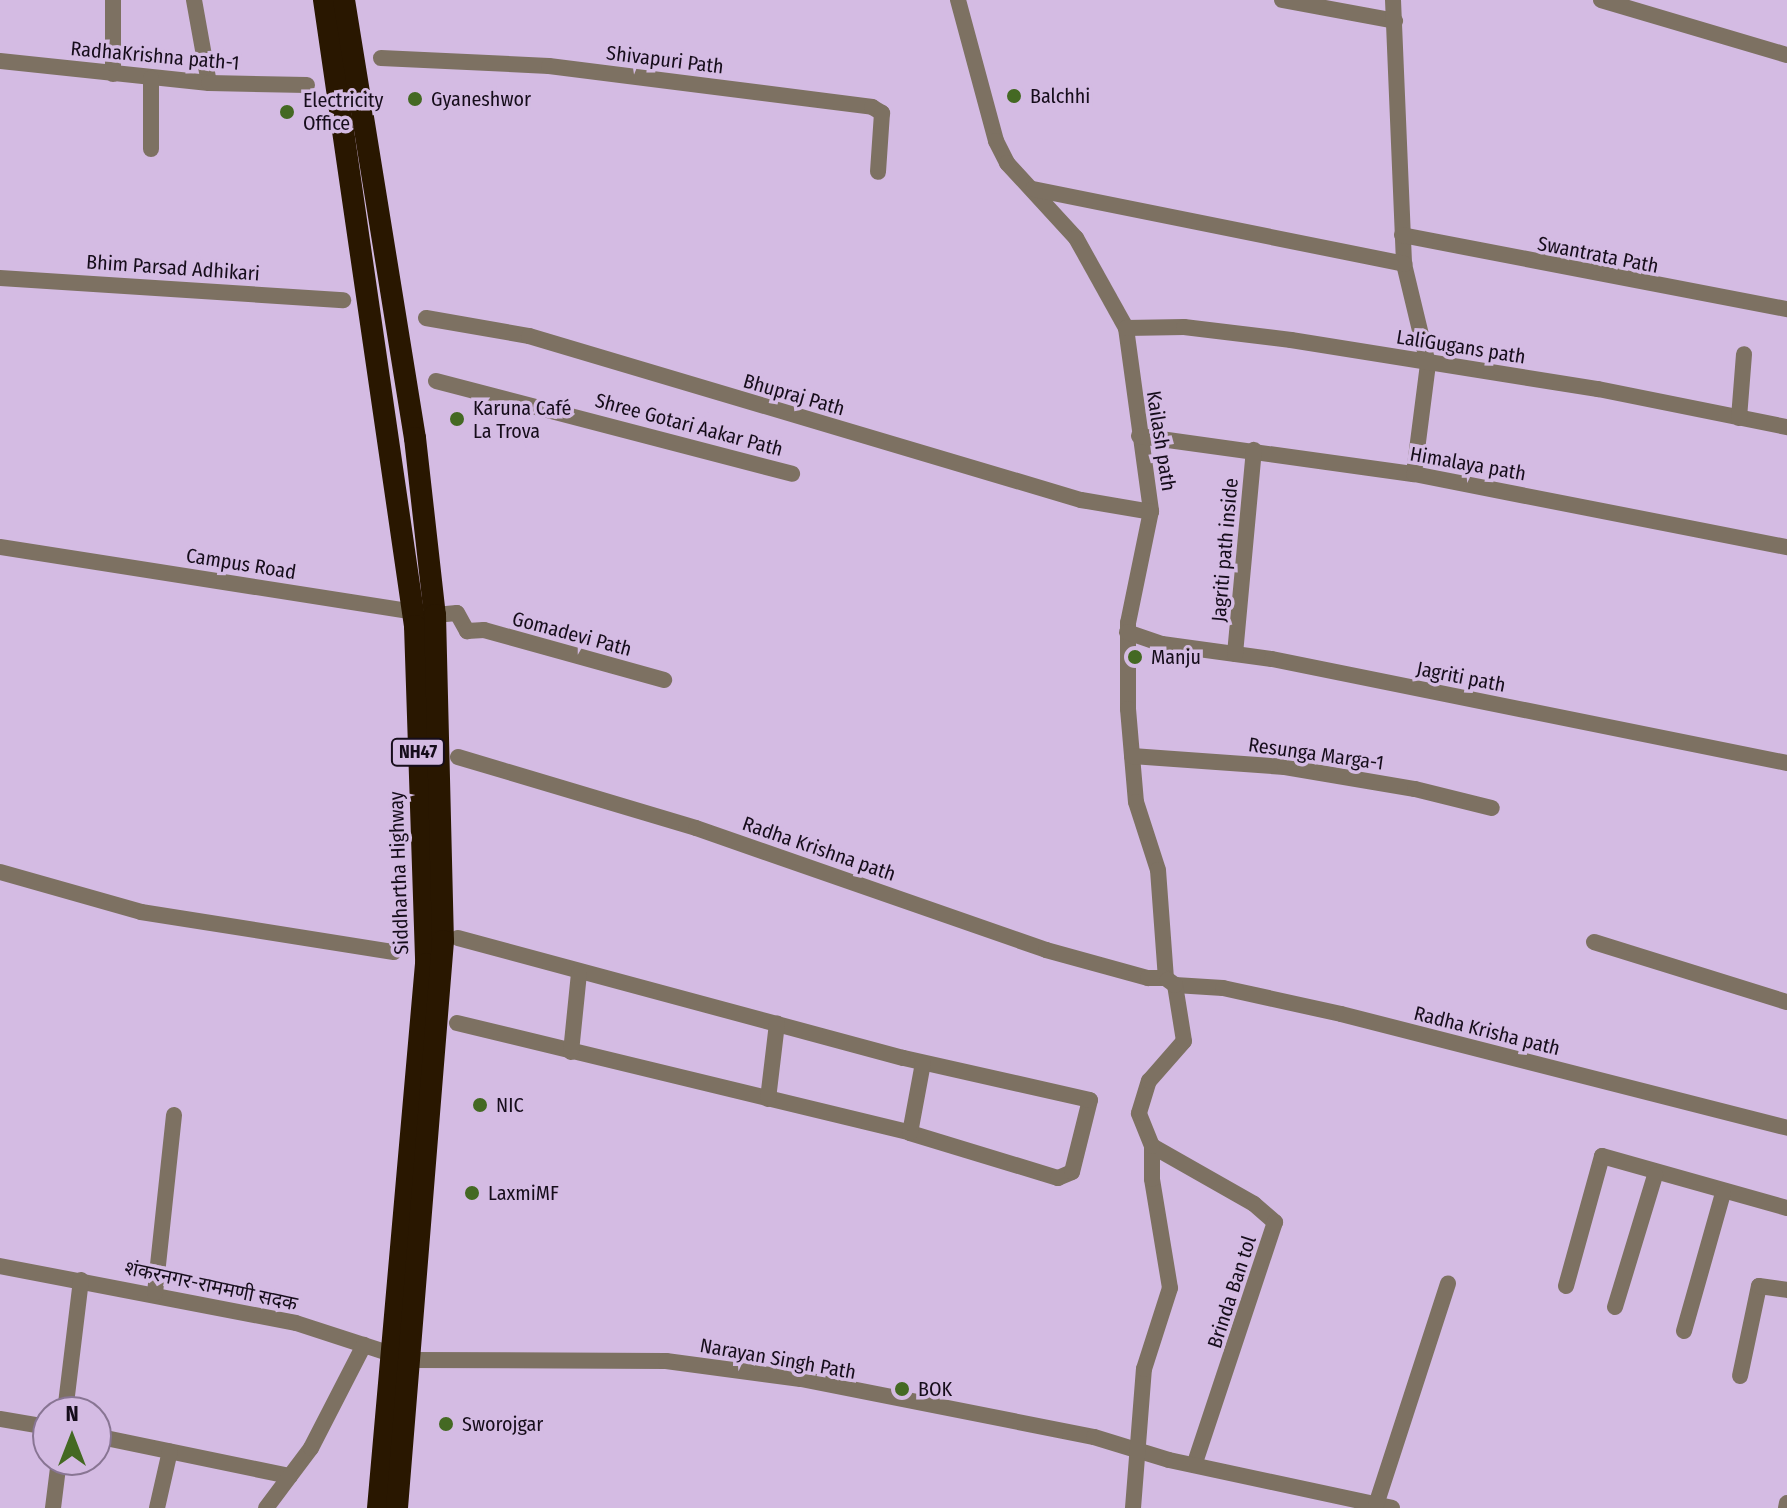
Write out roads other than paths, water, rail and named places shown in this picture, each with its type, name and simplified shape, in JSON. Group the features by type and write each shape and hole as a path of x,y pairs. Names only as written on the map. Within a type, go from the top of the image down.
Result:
{"highway":[{"name":"Siddhartha Highway","path":"324,0 424,613"},
{"name":"Siddhartha Highway","path":"344,0 415,438 424,613 426,964 401,1357 397,1508"},
{"name":"Siddhartha Highway","path":"378,1508 401,1357"}],"street":[{"path":"113,0 113,74"},
{"path":"194,0 209,83"},
{"name":"Kailash path","path":"958,0 996,141 1030,189 1076,238 1126,328 1151,512 1127,632 1132,756 1136,802 1158,870 1171,982 1184,1041 1149,1081 1140,1100 1139,1113 1152,1146"},
{"path":"1282,0 1395,21"},
{"path":"1393,0 1404,264 1428,364 1414,474"},
{"path":"1601,0 1787,55"},
{"name":"Shivapuri Path","path":"381,58 549,66 872,107 882,113 878,172"},
{"name":"RadhaKrishna path-1","path":"0,61 209,83 307,85"},
{"path":"151,78 151,149"},
{"path":"1030,189 1404,264"},
{"name":"Swantrata Path","path":"1402,235 1787,309"},
{"name":"Bhim Parsad Adhikari","path":"0,278 343,300"},
{"name":"Bhupraj Path","path":"426,318 529,336 1066,495 1151,512"},
{"name":"LaliGugans path","path":"1126,328 1231,332 1598,389 1787,427"},
{"path":"1739,418 1744,354"},
{"name":"Shree Gotari Aakar Path","path":"436,381 792,474"},
{"name":"Himalaya path","path":"1139,436 1414,474 1787,547"},
{"name":"Jagriti path inside","path":"1235,654 1254,450"},
{"name":"Campus Road","path":"0,547 424,613 457,613 467,631"},
{"name":"Gomadevi Path","path":"467,631 484,630 664,680"},
{"name":"Jagriti path","path":"1127,632 1787,763"},
{"name":"Resunga Marga-1","path":"1132,756 1285,767 1415,789 1492,808"},
{"name":"Radha Krishna path","path":"458,757 696,828 1046,950 1171,982"},
{"path":"0,872 141,912 394,952"},
{"path":"457,1023 910,1133 1058,1178 1072,1172 1090,1100 923,1063 458,938"},
{"path":"1594,942 1787,1002"},
{"path":"571,1052 579,973"},
{"name":"Radha Krisha path","path":"1171,982 1223,988 1341,1014 1787,1128"},
{"path":"768,1099 777,1024"},
{"path":"910,1133 923,1063"},
{"path":"155,1293 174,1115"},
{"path":"1133,1508 1134,1448 1144,1369 1164,1320 1170,1288 1152,1179 1152,1146"},
{"name":"Brinda Ban tol","path":"1152,1146 1254,1204 1275,1222 1194,1465"},
{"path":"1566,1286 1602,1156 1655,1175 1787,1208"},
{"path":"1615,1307 1655,1175"},
{"path":"1684,1331 1723,1193"},
{"name":"शंकरनगर-राममणी सदक","path":"0,1266 155,1293 296,1323 401,1357"},
{"path":"67,1396 81,1280"},
{"path":"1384,1506 1448,1283"},
{"path":"1740,1376 1759,1286 1787,1290"},
{"path":"266,1508 328,1419 364,1345"},
{"name":"Narayan Singh Path","path":"401,1357 708,1365 1055,1429 1194,1465 1384,1506"},
{"path":"0,1419 32,1424"},
{"path":"112,1439 290,1476"},
{"path":"157,1508 170,1451"},
{"path":"53,1508 57,1476"}],"place":[{"name":"Balchhi","path":"1014,96"},
{"name":"Gyaneshwor","path":"415,99"},
{"name":"Electricity Office","path":"287,112"},
{"name":"Karuna Café La Trova","path":"457,419"},
{"name":"Manju","path":"1135,657"},
{"name":"NIC","path":"480,1105"},
{"name":"LaxmiMF","path":"472,1193"},
{"name":"BOK","path":"902,1389"},
{"name":"Sworojgar","path":"446,1424"}]}
